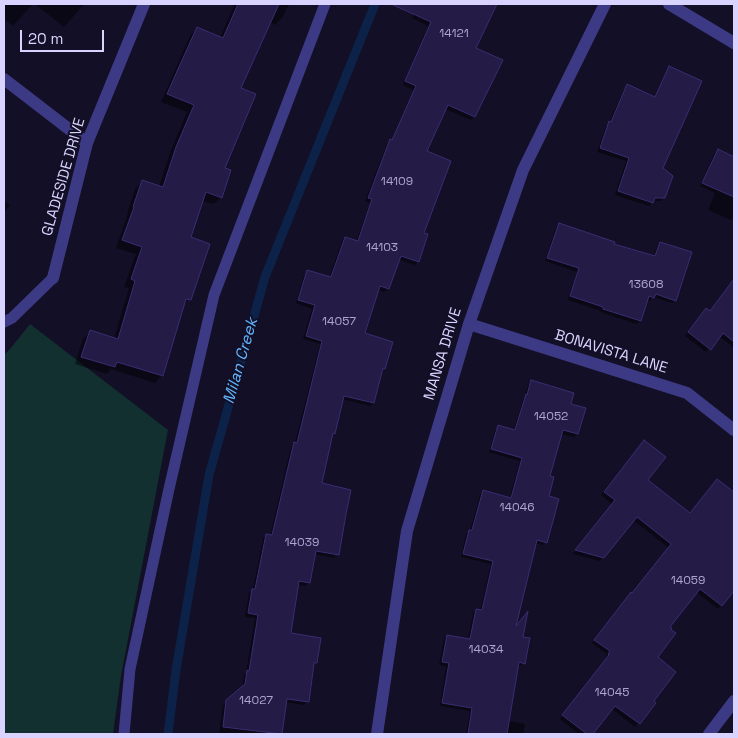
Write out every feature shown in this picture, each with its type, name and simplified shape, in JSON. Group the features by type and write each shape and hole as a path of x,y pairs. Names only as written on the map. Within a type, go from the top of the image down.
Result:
{"street":[{"name":"GLADESIDE DRIVE","path":"53,278 87,143 144,4"},
{"name":"MANSA DRIVE","path":"377,734 407,531 469,324 523,170 605,4"},
{"path":"669,4 734,43"},
{"path":"4,79 87,143"},
{"name":"BONAVISTA LANE","path":"469,324 687,393 734,430"},
{"path":"709,734 734,701"}],"lane":[{"path":"124,734 130,669 168,489 214,295 325,4"},
{"path":"4,322 12,318 53,278"}],"green space":[{"path":"30,324 168,430 121,676 113,734 4,734 4,355"}],"building":[{"path":"238,4 279,4 241,88 256,94 225,168 231,170 222,198 206,192 191,237 210,244 191,300 186,299 163,376 117,362 115,367 81,357 90,330 118,339 135,281 131,279 142,247 122,240 142,180 163,187 176,147 194,105 167,94 178,69 197,27 223,38"},
{"path":"391,4 497,4 476,48 503,60 475,117 448,105 427,151 451,161 424,233 428,234 419,262 401,256 389,289 380,286 365,333 393,342 385,369 383,368 374,403 344,396 335,434 333,433 322,483 351,490 339,555 316,551 310,583 299,581 291,633 321,638 317,663 314,663 309,702 287,699 282,734 223,727 226,700 245,684 247,670 249,671 258,615 248,613 252,589 255,589 266,534 272,535 294,442 297,443 322,341 306,336 315,305 298,300 307,270 331,277 345,237 358,241 372,199 368,198 390,139 392,140 416,86 405,81 431,22"},
{"path":"669,66 702,81 663,168 673,176 665,198 655,198 653,203 618,191 629,158 600,148 609,121 611,122 627,84 655,97"},
{"path":"718,149 734,157 734,197 702,183"},
{"path":"559,223 615,242 614,244 655,256 660,242 692,252 676,301 656,294 654,298 649,296 641,321 570,296 579,268 547,258"},
{"path":"734,279 734,342 723,333 711,350 688,332 706,308 710,311"},
{"path":"531,380 574,393 571,404 586,408 578,434 563,430 550,476 554,477 549,496 559,499 547,543 537,540 516,626 528,611 523,637 530,638 525,664 519,662 507,734 468,734 472,708 442,703 449,663 442,662 447,635 470,639 476,609 482,610 493,561 463,554 483,490 511,498 522,458 491,449 498,425 515,430"},
{"path":"644,440 666,457 648,480 690,513 717,479 734,492 734,591 722,606 700,589 670,627 676,633 658,657 676,672 654,701 656,703 640,724 615,706 593,734 587,734 562,715 609,655 610,651 594,640 671,544 637,517 604,558 575,550 615,500 604,492"}],"waterway":[{"name":"Milan Creek","path":"168,734 176,670 209,475 265,277 375,4"}]}
